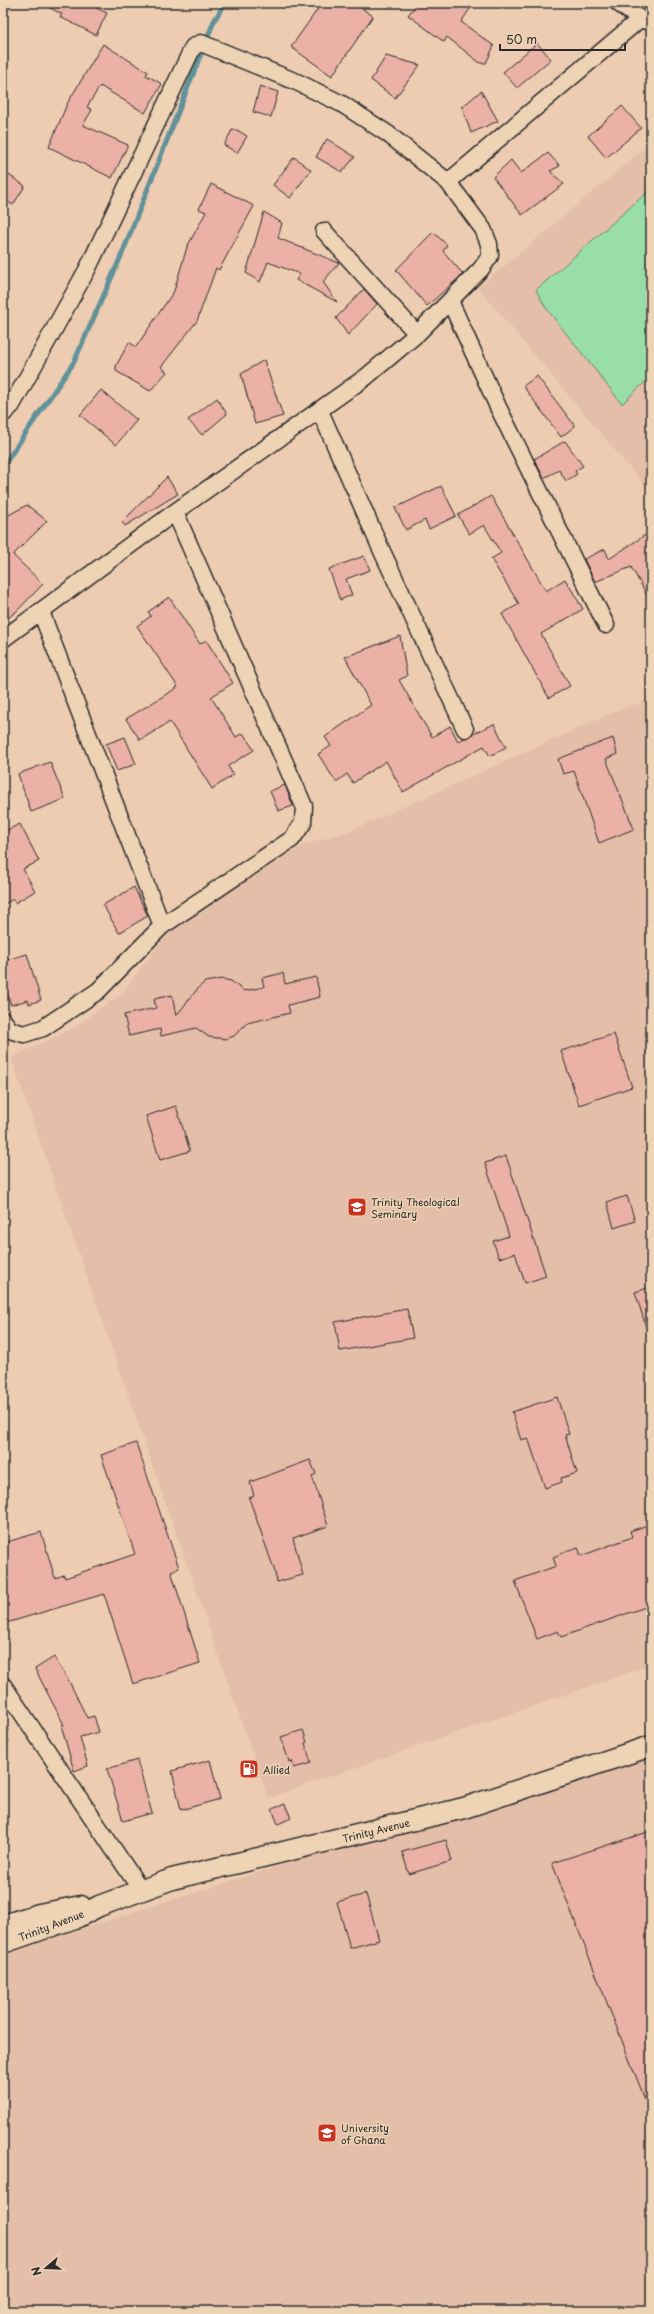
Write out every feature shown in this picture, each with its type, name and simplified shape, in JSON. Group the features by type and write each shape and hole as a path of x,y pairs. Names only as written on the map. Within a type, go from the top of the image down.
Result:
{"street":[{"path":"448,182 645,21 618,3"},
{"path":"3,414 12,405 88,268 193,47 201,42 299,83 342,104 388,134 448,182 483,229 489,244 490,256 481,269 417,334 366,377 320,411 175,512 3,639"},
{"path":"324,231 417,334"},
{"path":"450,301 498,407 606,624"},
{"path":"320,411 381,549 465,728"},
{"path":"3,1020 10,1030 24,1034 43,1028 98,991 162,926 292,839 303,823 304,806 175,512"},
{"path":"41,612 162,926"},
{"path":"3,1685 140,1890"},
{"name":"Trinity Avenue","path":"3,1943 78,1917 99,1906 140,1890 189,1874 464,1808 651,1746"},
{"name":"Trinity Avenue","path":"3,1925 39,1914 78,1906 99,1906"}],"shaded area":[{"path":"651,143 651,493 478,288"},
{"name":"Trinity Theological Seminary","path":"651,699 651,1665 268,1798 11,1058 75,1027 122,993 162,941 189,913 303,845 350,831 619,710"},
{"name":"University of Ghana","path":"651,1747 651,2311 3,2311 3,1954"}],"green space":[{"path":"651,189 651,376 622,404 546,308 536,290"}],"building":[{"path":"40,3 86,3 107,13 96,35 60,17 62,14"},
{"path":"322,3 354,3 373,16 332,76 291,47"},
{"path":"418,3 474,3 461,22 494,46 486,63 480,63 447,37 444,42 408,15"},
{"path":"537,43 551,59 517,88 503,72"},
{"path":"103,44 148,72 146,75 162,84 145,113 100,86 87,107 92,110 83,125 128,145 112,178 49,147 67,104"},
{"path":"386,56 420,65 395,98 371,80"},
{"path":"260,86 278,92 271,117 253,112"},
{"path":"481,91 498,121 471,133 462,107"},
{"path":"622,106 641,128 606,158 588,136"},
{"path":"232,130 237,130 247,136 237,153 224,145"},
{"path":"327,139 355,157 342,172 316,157"},
{"path":"548,153 560,166 550,171 564,184 522,215 493,177 511,160 521,173"},
{"path":"294,157 311,170 290,198 273,185"},
{"path":"3,171 25,186 13,205 3,199"},
{"path":"211,184 254,206 219,270 216,268 197,321 161,367 167,372 150,391 116,371 116,366 129,342 136,347 174,291 187,247 206,212 199,209"},
{"path":"264,212 282,223 278,238 339,263 323,282 337,302 296,280 300,274 268,262 260,282 246,273"},
{"path":"433,232 447,245 443,251 463,274 427,306 396,270"},
{"path":"364,289 377,304 348,335 336,318"},
{"path":"264,360 283,416 255,424 241,374"},
{"path":"537,376 575,426 561,437 523,386"},
{"path":"101,390 137,420 116,445 80,415"},
{"path":"217,398 227,414 202,435 188,420"},
{"path":"565,441 583,466 575,471 577,474 566,481 559,470 544,478 534,459"},
{"path":"167,477 178,494 125,526 122,522"},
{"path":"441,486 456,516 429,529 425,520 406,530 395,508"},
{"path":"491,496 546,591 565,579 583,609 541,634 570,686 549,698 502,614 519,604 491,559 501,553 484,525 469,534 458,515"},
{"path":"27,505 47,521 13,555 43,584 18,610 3,622 3,518"},
{"path":"651,531 651,602 631,567 595,582 584,559 605,549 609,559"},
{"path":"364,556 370,570 346,579 352,595 340,600 329,569"},
{"path":"169,597 200,644 206,640 233,683 211,697 236,737 243,733 254,750 228,766 233,775 212,789 170,722 140,740 126,719 178,687 137,626 151,616 148,612"},
{"path":"400,636 407,676 399,680 432,737 450,726 458,741 494,724 506,747 490,756 484,746 403,792 386,761 353,783 347,774 336,782 318,754 331,746 325,737 371,705 345,657"},
{"path":"125,737 136,764 117,771 106,744"},
{"path":"613,738 617,754 606,759 634,829 599,843 574,771 563,774 558,759"},
{"path":"50,762 65,799 31,812 18,774"},
{"path":"285,785 293,806 278,811 270,791"},
{"path":"20,824 39,861 23,869 35,891 15,903 13,899 3,905 3,832"},
{"path":"134,887 148,916 119,933 103,905"},
{"path":"27,954 41,1000 29,1004 28,1000 11,1005 3,979 3,961"},
{"path":"283,973 285,984 316,977 320,997 288,1005 290,1013 247,1023 234,1036 226,1039 209,1037 196,1028 161,1036 160,1029 129,1036 124,1015 156,1008 154,999 172,995 176,1016 199,987 205,982 222,979 231,981 244,991 264,987 262,978"},
{"path":"614,1034 632,1087 579,1105 561,1051"},
{"path":"176,1106 190,1151 160,1160 146,1116"},
{"path":"506,1156 546,1276 525,1283 515,1253 499,1258 493,1241 509,1236 485,1163"},
{"path":"627,1196 635,1221 614,1228 607,1202"},
{"path":"651,1287 651,1333 648,1333 635,1292"},
{"path":"407,1309 413,1338 340,1351 335,1322"},
{"path":"557,1397 569,1434 565,1435 577,1473 561,1478 562,1482 545,1488 528,1438 521,1440 512,1412"},
{"path":"136,1443 179,1568 171,1571 200,1663 133,1684 104,1594 3,1624 3,1543 41,1532 55,1578 64,1575 65,1578 135,1554 101,1455"},
{"path":"310,1460 316,1474 312,1476 328,1526 293,1538 303,1575 277,1582 274,1569 249,1498 254,1496 250,1482"},
{"path":"651,1524 651,1605 561,1637 558,1631 537,1639 515,1581 556,1566 553,1557 578,1547 581,1556 632,1537 630,1531"},
{"path":"54,1657 70,1683 87,1718 94,1716 99,1732 80,1737 88,1766 74,1771 61,1725 64,1725 35,1669"},
{"path":"303,1730 311,1763 294,1768 292,1761 289,1762 281,1737"},
{"path":"137,1760 152,1813 123,1821 107,1769"},
{"path":"210,1760 220,1799 181,1810 172,1771"},
{"path":"285,1804 291,1818 278,1824 272,1809"},
{"path":"651,1831 651,2112 650,2112 552,1863"},
{"path":"446,1840 452,1861 409,1874 402,1852"},
{"path":"366,1894 379,1940 350,1948 337,1902"}],"waterway":[{"path":"3,463 8,459 74,362 122,254 214,21 225,3"}],"place":[{"name":"Trinity Theological Seminary","path":"357,1207"},
{"name":"Allied","path":"249,1769"},
{"name":"University of Ghana","path":"327,2133"}]}
